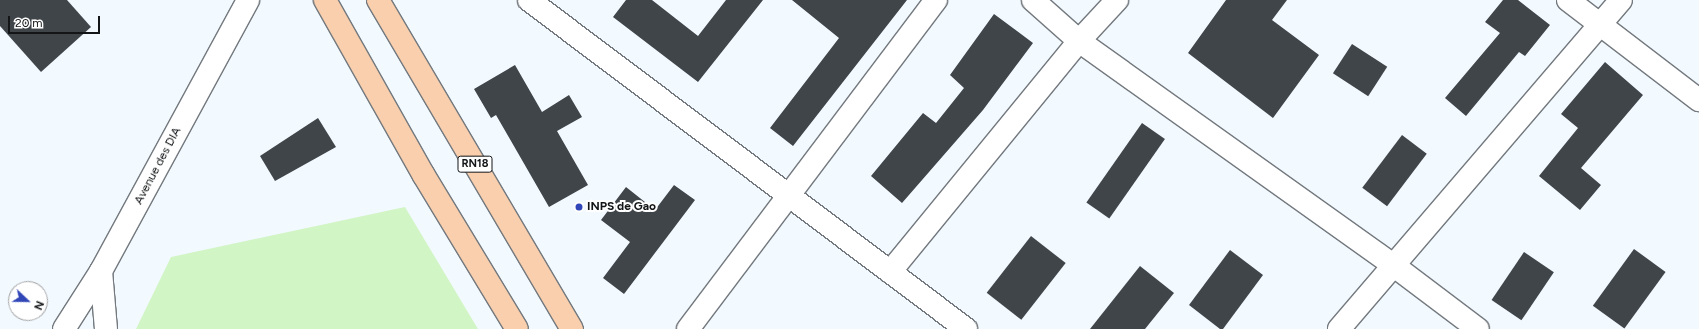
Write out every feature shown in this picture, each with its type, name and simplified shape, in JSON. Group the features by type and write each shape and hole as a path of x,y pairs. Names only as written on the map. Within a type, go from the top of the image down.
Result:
{"main road":[{"path":"325,0 423,174 517,329"},
{"name":"RN18","path":"378,0 572,329"}],"street":[{"name":"Avenue des DIA","path":"64,329 101,271 248,0"},
{"path":"529,0 966,329"},
{"path":"688,329 936,0"},
{"path":"1033,0 1079,41 1393,265 1478,329"},
{"path":"890,272 1079,41 1117,0"},
{"path":"1568,0 1600,26 1699,100"},
{"path":"1340,329 1393,265 1621,0"},
{"path":"101,271 106,329"}],"green space":[{"path":"405,207 478,329 136,329 171,257"}],"building":[{"path":"0,0 67,0 91,27 41,72 0,26"},
{"path":"626,0 652,0 698,36 726,0 763,0 698,82 613,17"},
{"path":"792,0 907,0 793,146 770,128 839,38"},
{"path":"1226,0 1287,0 1272,20 1319,55 1273,118 1188,53"},
{"path":"1503,0 1518,0 1550,25 1525,56 1519,52 1466,116 1445,98 1500,33 1485,22"},
{"path":"994,14 1033,43 983,110 902,203 871,176 923,113 936,123 964,88 950,75"},
{"path":"1352,44 1387,67 1368,96 1333,73"},
{"path":"1605,62 1643,95 1581,168 1601,185 1580,210 1539,176 1578,128 1561,114"},
{"path":"515,65 542,112 569,95 582,117 557,131 588,185 549,207 496,115 491,118 474,89"},
{"path":"318,118 336,147 275,181 260,156"},
{"path":"1142,123 1165,139 1109,219 1086,202"},
{"path":"1402,135 1427,154 1387,206 1362,188"},
{"path":"674,185 695,200 624,294 603,278 630,242 601,220 626,187 655,210"},
{"path":"1031,236 1066,263 1021,320 987,293"},
{"path":"1634,249 1666,272 1624,329 1593,306"},
{"path":"1230,250 1263,275 1223,329 1220,329 1189,305"},
{"path":"1524,252 1554,272 1521,320 1492,300"},
{"path":"1140,266 1174,293 1145,329 1090,329"}],"place":[{"name":"INPS de Gao","path":"579,207"}]}
